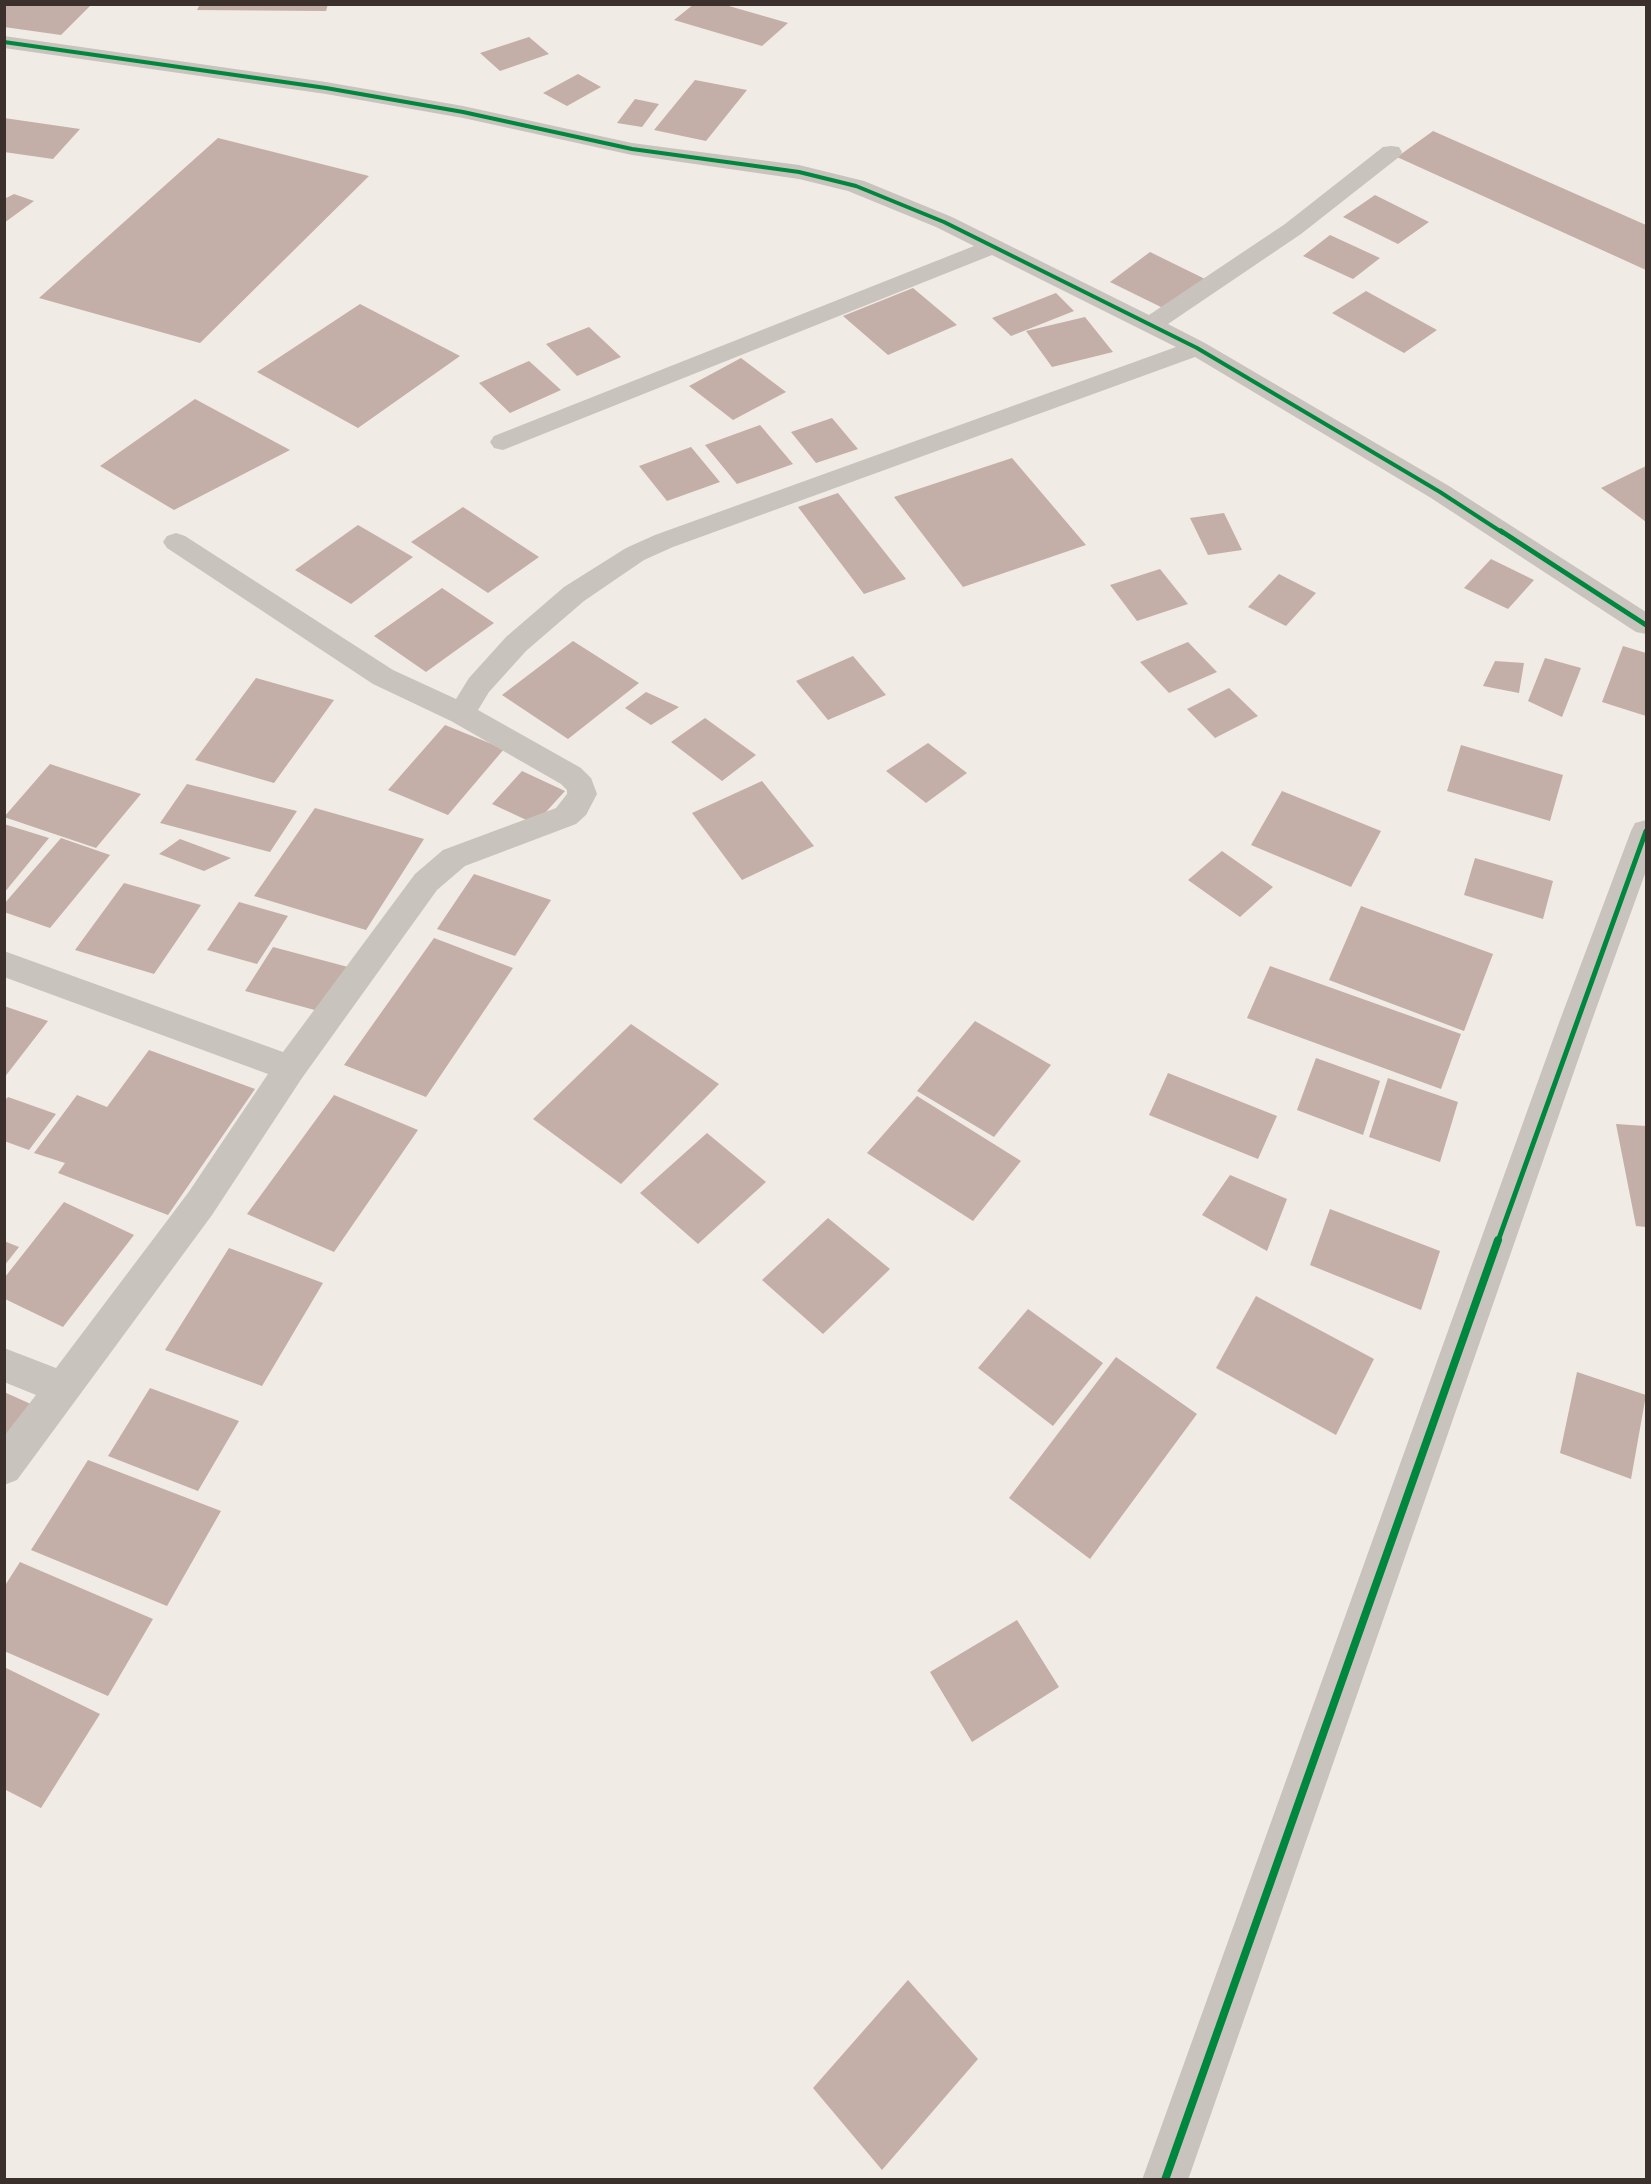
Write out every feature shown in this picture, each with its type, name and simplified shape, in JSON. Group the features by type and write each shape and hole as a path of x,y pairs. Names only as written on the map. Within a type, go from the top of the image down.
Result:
{"street":[{"path":"4,42 326,88 463,112 632,149 799,172 856,186 904,204 993,246 1197,348 1440,492 1647,625"},
{"path":"1152,324 1293,229 1390,152"},
{"path":"503,442 993,246"},
{"path":"461,714 479,685 516,644 574,594 635,554 664,541 1197,348"},
{"path":"4,1467 200,1203 290,1068 426,882 453,858 566,816 576,807 582,794 581,786 571,776 461,714 383,677 176,542"},
{"path":"1165,2180 1576,1020 1647,831"},
{"path":"4,964 290,1068"},
{"path":"4,1365 62,1389"}],"building":[{"path":"200,4 328,4 326,11 197,10"},
{"path":"694,4 722,4 788,23 762,46 674,20"},
{"path":"4,5 91,5 61,35 4,27"},
{"path":"529,37 549,54 500,71 480,53"},
{"path":"578,74 601,87 567,106 543,93"},
{"path":"695,80 747,90 706,141 654,130"},
{"path":"635,99 659,104 642,127 617,123"},
{"path":"4,118 80,129 53,159 4,152"},
{"path":"1433,131 1646,225 1646,270 1397,157"},
{"path":"218,138 369,176 200,343 39,298"},
{"path":"14,194 34,201 4,223 4,199"},
{"path":"1375,195 1429,222 1398,244 1343,217"},
{"path":"1330,235 1380,258 1353,279 1303,256"},
{"path":"1150,252 1205,279 1165,309 1110,282"},
{"path":"913,288 957,325 888,355 843,316"},
{"path":"1366,291 1437,330 1404,353 1332,313"},
{"path":"1056,293 1074,311 1011,336 992,318"},
{"path":"360,304 460,356 358,428 257,372"},
{"path":"1085,317 1113,352 1052,367 1026,331"},
{"path":"589,327 621,357 577,376 546,344"},
{"path":"741,358 786,392 733,420 689,386"},
{"path":"529,361 561,390 510,413 479,383"},
{"path":"195,399 290,450 174,510 100,466"},
{"path":"832,418 858,449 816,463 791,432"},
{"path":"760,425 793,464 737,484 705,445"},
{"path":"691,447 720,482 667,501 639,466"},
{"path":"1012,458 1086,545 963,587 894,497"},
{"path":"1646,466 1646,522 1601,488"},
{"path":"838,493 906,579 864,594 798,507"},
{"path":"463,507 539,557 488,593 411,542"},
{"path":"1224,513 1242,550 1208,555 1190,518"},
{"path":"358,525 413,557 351,604 295,570"},
{"path":"1491,559 1534,580 1508,609 1464,588"},
{"path":"1160,569 1188,604 1137,621 1110,585"},
{"path":"1279,574 1316,593 1286,626 1248,607"},
{"path":"442,588 494,623 426,672 374,636"},
{"path":"573,641 639,683 568,739 502,695"},
{"path":"1188,642 1217,672 1169,693 1140,662"},
{"path":"1623,646 1646,653 1646,716 1602,702"},
{"path":"853,656 886,695 828,720 796,681"},
{"path":"1545,658 1581,668 1562,717 1528,701"},
{"path":"1495,661 1524,663 1519,693 1483,686"},
{"path":"256,678 334,700 274,783 195,760"},
{"path":"1229,688 1258,716 1215,738 1187,709"},
{"path":"646,692 679,707 651,725 625,708"},
{"path":"705,718 756,755 722,781 671,742"},
{"path":"445,725 504,749 448,815 388,790"},
{"path":"928,743 967,773 926,803 886,771"},
{"path":"1461,745 1563,775 1550,821 1447,791"},
{"path":"50,764 141,794 96,848 4,817"},
{"path":"522,771 565,791 535,824 492,804"},
{"path":"762,781 814,846 742,880 692,813"},
{"path":"187,784 297,811 270,852 160,823"},
{"path":"1282,791 1381,831 1351,887 1251,845"},
{"path":"315,808 424,839 366,930 254,896"},
{"path":"4,824 49,838 4,893"},
{"path":"61,838 110,855 50,928 4,912 4,904"},
{"path":"180,839 231,858 204,871 159,854"},
{"path":"1222,851 1273,887 1240,917 1188,880"},
{"path":"1475,858 1553,881 1543,919 1464,895"},
{"path":"474,874 551,900 515,956 437,929"},
{"path":"124,883 201,905 154,974 75,950"},
{"path":"239,902 288,916 257,964 207,950"},
{"path":"1361,906 1493,954 1464,1031 1329,980"},
{"path":"434,938 513,968 426,1097 344,1065"},
{"path":"273,947 348,967 322,1012 245,991"},
{"path":"1270,966 1461,1034 1441,1089 1247,1018"},
{"path":"4,1006 48,1021 4,1078"},
{"path":"975,1021 1051,1065 994,1137 917,1091"},
{"path":"631,1024 719,1084 621,1184 533,1119"},
{"path":"149,1050 255,1089 168,1215 58,1173 65,1163 34,1153 77,1095 107,1107"},
{"path":"1316,1058 1380,1081 1363,1135 1297,1110"},
{"path":"1168,1073 1277,1116 1258,1159 1149,1115"},
{"path":"1388,1078 1458,1102 1440,1162 1369,1137"},
{"path":"334,1095 418,1130 334,1252 247,1214"},
{"path":"917,1096 1021,1161 973,1221 867,1153"},
{"path":"8,1097 56,1114 29,1150 4,1141 4,1101"},
{"path":"1616,1124 1646,1126 1646,1227 1636,1226"},
{"path":"707,1133 766,1182 698,1244 640,1193"},
{"path":"1230,1175 1287,1199 1267,1251 1202,1215"},
{"path":"64,1202 134,1235 63,1327 5,1299 5,1277"},
{"path":"1330,1209 1440,1251 1421,1310 1310,1265"},
{"path":"828,1218 890,1269 823,1334 762,1280"},
{"path":"4,1241 19,1247 4,1266"},
{"path":"229,1248 323,1283 262,1386 165,1350"},
{"path":"1256,1296 1374,1359 1336,1435 1216,1368"},
{"path":"1028,1309 1103,1363 1053,1426 978,1368"},
{"path":"1116,1357 1197,1414 1090,1559 1009,1498"},
{"path":"1577,1372 1646,1395 1631,1479 1560,1453"},
{"path":"150,1388 239,1421 198,1491 108,1456"},
{"path":"4,1392 33,1405 4,1444"},
{"path":"88,1460 221,1511 167,1606 31,1550"},
{"path":"20,1562 153,1619 108,1696 4,1651 4,1587"},
{"path":"1017,1620 1059,1687 972,1742 930,1672"},
{"path":"4,1667 100,1714 41,1808 4,1789"},
{"path":"908,1980 978,2059 882,2170 813,2088"}],"cycle path":[{"path":"4,42 326,88 463,112 632,149 799,172 856,186 944,222 1197,348 1440,492 1646,625"},
{"path":"1165,2180 1576,1020 1646,831"}]}
